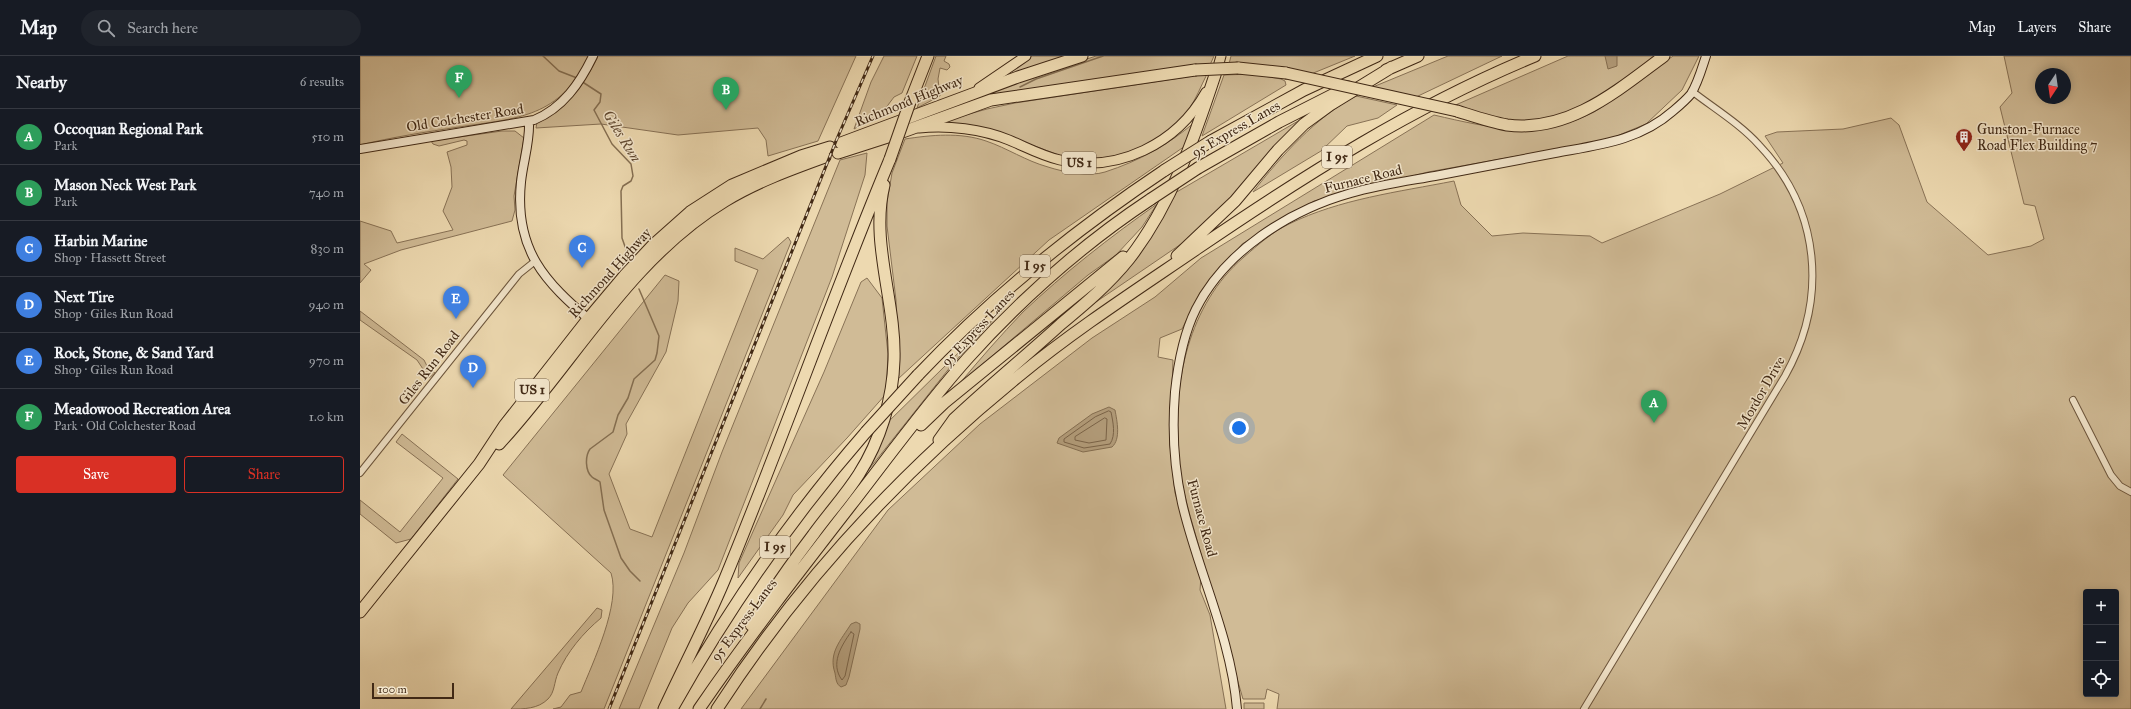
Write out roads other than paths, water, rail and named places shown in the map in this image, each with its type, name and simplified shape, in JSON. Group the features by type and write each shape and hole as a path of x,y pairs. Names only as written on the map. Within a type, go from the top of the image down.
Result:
{"highway":[{"path":"664,709 725,579 796,402 862,226 890,159 928,56"},
{"path":"955,101 1018,77 1082,56"},
{"name":"I 95","path":"672,709 716,636 768,557 815,493 866,432 918,375 978,316 1042,260 1098,216 1164,170 1304,90 1377,56"},
{"name":"95 Express Lanes","path":"699,709 723,674 890,454 946,384 1009,315 1072,258 1151,199 1198,168 1291,115 1418,56"},
{"name":"I 95","path":"717,709 766,639 816,575 861,523 931,452 975,413 1051,350 1293,184 1365,140 1450,95 1534,56"},
{"path":"912,129 991,100 1195,70 1238,68 1286,73 1457,111 1506,125 1531,125 1555,121 1586,110 1603,101 1664,56"},
{"path":"1152,280 1219,218 1278,150 1304,124 1330,105 1392,67"},
{"path":"931,452 954,418 1109,282 1138,246 1160,211 1194,138 1215,75"},
{"name":"Richmond Highway","path":"361,609 479,464 516,424 592,322 660,251 701,217 733,196 834,150 955,101"},
{"name":"Richmond Highway","path":"834,150 912,129"},
{"path":"723,674 773,590 859,474 881,429 890,395 894,360 893,324 879,226 882,192 890,159"},
{"path":"890,454 944,403 1118,262 1144,234 1160,211"}],"main road":[{"name":"Old Colchester Road","path":"360,149 426,137 529,122 539,118 558,106 584,75 593,56"},
{"name":"Richmond Highway","path":"955,101 987,83 1026,56"},
{"name":"Richmond Highway","path":"912,129 941,127 975,130 1005,138 1036,152 1059,160 1088,163 1108,162 1138,153 1156,144 1176,131 1198,105 1215,75 1221,56"},
{"name":"Furnace Road","path":"1238,709 1230,659 1183,505 1174,448 1175,397 1181,349 1190,321 1208,288 1224,268 1259,239 1293,217 1330,199 1373,188 1628,138 1647,130 1665,118 1693,92 1706,56"},
{"path":"529,122 520,203 523,228 534,262 554,288 592,322"}],"street":[{"name":"Mordor Drive","path":"1584,709 1786,376 1802,340 1810,310 1813,277 1810,243 1800,210 1787,182 1771,158 1752,138 1693,92"},
{"name":"Giles Run Road","path":"360,473 519,274 534,262"},
{"path":"2073,400 2112,475 2120,486 2131,492"}],"water":[{"path":"1605,56 1617,56 1617,66 1608,69"},
{"path":"1109,407 1115,410 1117,424 1117,439 1112,447 1083,452 1057,443 1059,438 1092,414"},
{"path":"856,622 860,624 860,629 849,677 846,685 841,687 836,681 833,666 834,653 851,624"}],"waterway":[{"name":"Giles Run","path":"543,56 559,71 577,78"},
{"path":"1020,87 1036,79 1103,56"},
{"name":"Giles Run","path":"581,81 601,94 600,102 594,110 612,144 631,164 633,176 631,181 623,186 621,191 622,238 628,255"},
{"name":"Giles Run","path":"639,289 659,336 655,360 634,379 628,398 618,415 613,432 590,449 587,455 586,463 590,474 593,478 600,482 604,510 621,558 630,571 640,581"},
{"name":"Giles Run","path":"760,709 766,699"}],"railway":[{"path":"609,709 836,141 873,56"}],"place":[{"name":"Meadowood Recreation Area","path":"459,98"},
{"name":"Mason Neck West Park","path":"726,110"},
{"name":"Gunston-Furnace Road Flex Building 7","path":"1964,152"},
{"name":"Harbin Marine","path":"582,268"},
{"name":"Rock, Stone, & Sand Yard","path":"456,319"},
{"name":"Next Tire","path":"473,388"},
{"name":"Occoquan Regional Park","path":"1654,423"}]}
